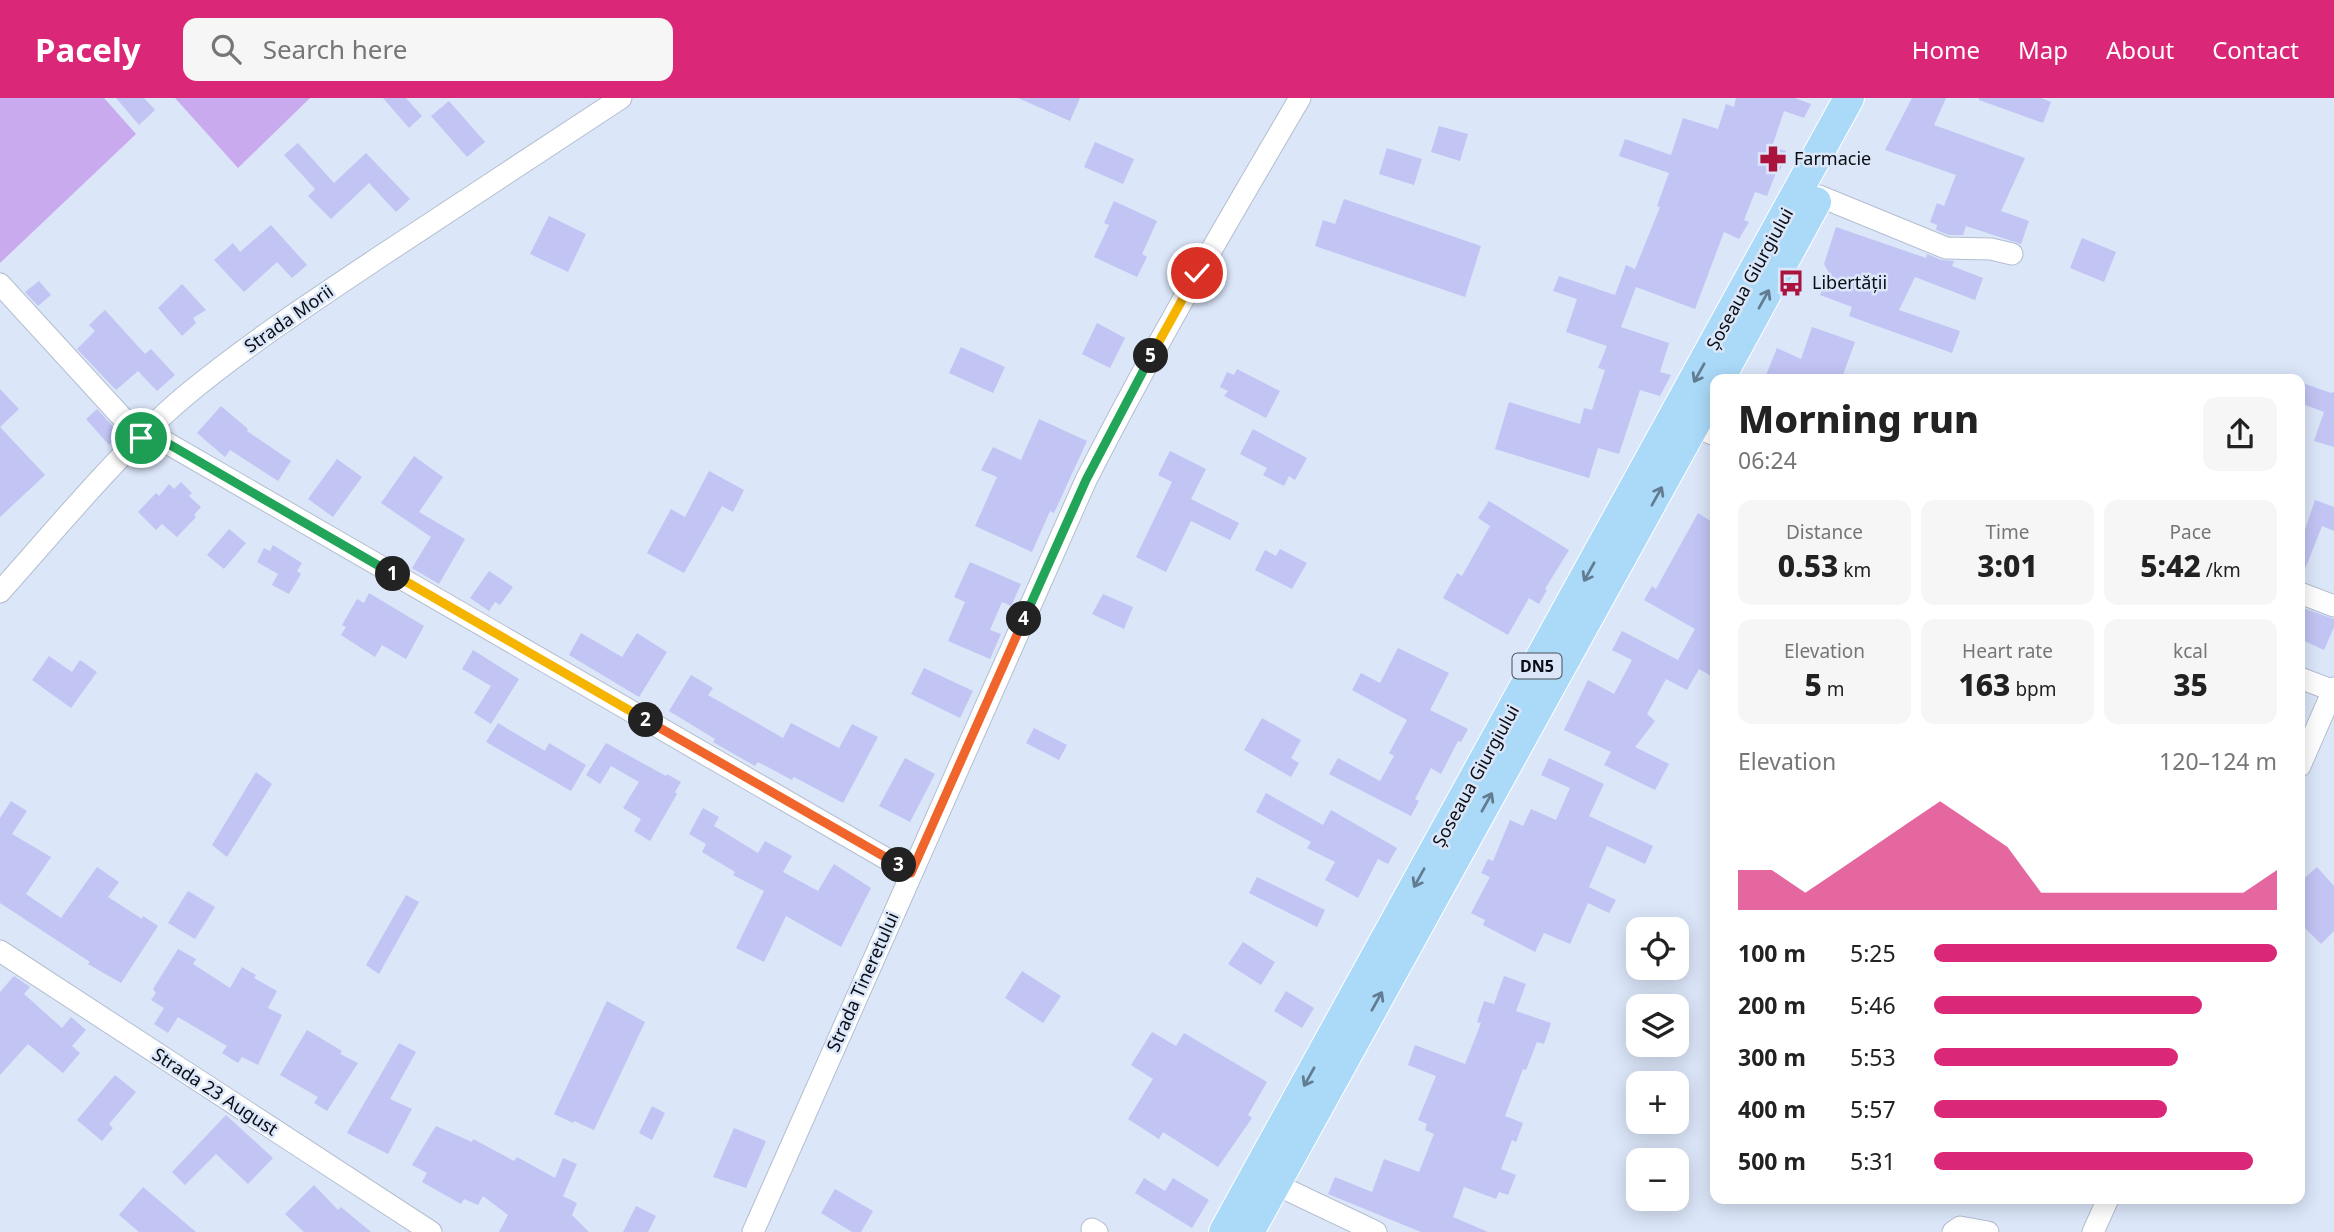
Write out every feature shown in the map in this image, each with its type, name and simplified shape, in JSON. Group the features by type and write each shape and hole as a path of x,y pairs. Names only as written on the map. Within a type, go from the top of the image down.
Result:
{"highway":[{"name":"Șoseaua Giurgiului","path":"1245,1231 1849,98"},
{"name":"Șoseaua Giurgiului","path":"1722,374 1872,98"},
{"name":"Șoseaua Giurgiului","path":"1245,1231 1275,1184 1676,461 1704,430 1710,406"}],"street":[{"name":"Strada Morii","path":"0,592 100,480 183,398 215,372 296,313 621,98"},
{"name":"Strada Tineretului","path":"752,1232 1086,480 1183,297 1300,98"},
{"path":"1819,196 1946,248 1991,249 2012,254"},
{"path":"0,284 144,435 911,873"},
{"path":"2305,595 2334,606"},
{"path":"2305,680 2334,690 2305,755"},
{"name":"Strada 23 August","path":"0,951 431,1232"},
{"path":"1275,1184 1376,1232"},
{"path":"2093,1232 2106,1204"},
{"path":"1953,1232 1961,1227 1988,1232"}],"shaded area":[{"path":"0,98 104,98 136,134 0,263"},
{"path":"175,98 310,98 238,168"}],"building":[{"path":"116,98 144,98 155,110 139,125"},
{"path":"383,98 406,98 422,116 409,128"},
{"path":"1018,98 1080,98 1070,121"},
{"path":"1736,98 1795,98 1811,104 1804,118 1784,111 1772,147 1786,151 1780,171 1777,170 1767,196 1755,192 1744,220 1749,222 1739,239 1724,232 1695,309 1636,287 1621,327 1669,343 1660,372 1671,375 1660,396 1640,390 1619,454 1598,448 1589,478 1495,449 1509,402 1580,424 1584,408 1592,410 1605,370 1598,368 1607,346 1566,332 1577,299 1553,291 1559,276 1615,295 1626,265 1635,269 1660,207 1657,206 1669,173 1619,156 1625,139 1671,155 1683,118 1718,129 1726,104 1734,107"},
{"path":"1912,98 1946,98 1934,125 2025,158 2001,211 2029,221 2021,244 1966,226 1963,235 1949,235 1936,230 1937,225 1930,222 1937,203 1944,206 1956,175 1885,150"},
{"path":"1979,98 2041,98 2051,102 2043,123"},
{"path":"449,101 485,142 467,157 431,116"},
{"path":"1439,126 1468,134 1460,161 1431,152"},
{"path":"1095,142 1134,159 1123,184 1084,167"},
{"path":"298,143 334,183 366,153 410,199 396,212 369,183 331,219 308,196 315,189 284,155"},
{"path":"1387,148 1422,159 1414,185 1379,174"},
{"path":"1344,199 1481,246 1465,297 1315,246 1323,220 1335,224"},
{"path":"1114,201 1157,221 1142,254 1147,257 1137,277 1094,257 1109,225 1104,223"},
{"path":"549,216 586,234 568,272 530,254"},
{"path":"271,225 307,265 292,278 277,262 244,292 214,260 233,243 240,252"},
{"path":"1836,227 1926,258 1927,254 1941,260 1954,261 1952,266 1983,278 1975,300 1915,277 1899,310 1960,331 1952,353 1849,316 1852,307 1820,295 1829,273 1824,264"},
{"path":"2082,238 2116,252 2104,282 2070,268"},
{"path":"39,281 51,295 38,306 25,292"},
{"path":"182,284 206,310 193,318 196,323 182,336 158,308"},
{"path":"105,310 145,354 151,349 175,375 157,391 138,371 116,390 77,349 95,331 89,325"},
{"path":"1097,323 1125,338 1110,368 1082,354"},
{"path":"1812,327 1855,342 1843,374 1766,374 1777,348 1801,359"},
{"path":"961,347 1005,367 993,393 949,373"},
{"path":"1237,369 1280,391 1266,418 1224,396 1228,391 1220,387 1227,372 1234,375"},
{"path":"2305,384 2334,392 2334,447 2314,441 2324,412 2305,405"},
{"path":"0,389 19,409 0,427"},
{"path":"221,406 248,429 247,431 291,461 278,481 230,450 225,457 197,433"},
{"path":"97,409 120,434 109,445 86,419"},
{"path":"1039,419 1087,441 1054,513 1050,511 1032,552 975,526 997,477 981,470 993,447 1021,460"},
{"path":"0,427 45,475 0,517"},
{"path":"1253,429 1307,458 1295,480 1289,476 1284,486 1263,475 1267,468 1240,454"},
{"path":"1170,451 1206,469 1191,499 1239,523 1230,540 1191,521 1166,572 1136,557 1172,482 1158,475"},
{"path":"414,456 443,477 419,512 465,539 439,584 412,568 431,537 381,503"},
{"path":"337,459 362,477 333,517 308,499"},
{"path":"709,471 744,490 733,512 722,506 684,573 647,553 671,509 685,517"},
{"path":"181,482 192,493 189,496 201,507 194,515 196,517 177,537 162,524 156,530 138,512 156,493 159,496 169,484 174,489"},
{"path":"2315,500 2334,507 2334,531 2322,526 2305,569 2305,530"},
{"path":"1489,501 1569,550 1539,604 1529,598 1508,635 1443,598 1457,573 1462,576 1490,526 1478,518"},
{"path":"1698,513 1710,521 1710,675 1699,669 1687,690 1666,679 1647,714 1655,721 1635,747 1669,764 1655,790 1604,765 1611,752 1564,730 1588,680 1614,694 1632,660 1612,650 1622,631 1678,660 1695,629 1644,600 1652,586 1656,589"},
{"path":"229,529 246,543 224,569 207,555"},
{"path":"273,545 302,563 297,571 301,574 289,594 272,585 278,574 257,562 264,548 270,551"},
{"path":"1280,549 1307,563 1292,589 1255,570 1265,550 1276,556"},
{"path":"970,562 1021,584 1011,606 1002,602 990,630 1001,634 990,659 948,641 965,602 954,597"},
{"path":"489,571 513,587 500,605 495,602 489,611 470,598"},
{"path":"369,593 424,626 406,659 382,645 375,657 341,635 346,627 342,625 357,599 364,603"},
{"path":"1103,594 1133,607 1124,629 1092,614"},
{"path":"2305,609 2334,619 2334,627 2324,650 2305,641"},
{"path":"581,633 622,657 637,633 667,652 639,697 569,655"},
{"path":"1398,648 1449,673 1430,710 1468,729 1461,742 1458,741 1441,774 1431,768 1415,799 1419,801 1411,816 1329,774 1338,758 1380,781 1394,756 1389,753 1407,720 1352,690 1361,673 1380,683"},
{"path":"473,650 519,679 491,724 474,713 491,686 462,669"},
{"path":"49,656 72,672 80,660 97,672 71,708 32,680"},
{"path":"924,668 973,691 960,718 911,694"},
{"path":"691,675 713,688 708,695 783,738 791,723 839,748 852,724 878,737 843,803 794,777 792,780 758,762 755,766 713,742 715,739 669,711"},
{"path":"1262,718 1301,740 1291,758 1299,763 1291,777 1244,750"},
{"path":"498,723 545,751 549,743 586,765 571,791 486,742"},
{"path":"1034,728 1067,745 1059,760 1026,743"},
{"path":"606,743 681,782 650,841 634,831 641,819 623,808 639,782 611,766 600,784 586,775"},
{"path":"905,758 935,774 910,822 879,806"},
{"path":"1549,758 1604,784 1589,816 1653,846 1645,864 1607,846 1589,887 1616,900 1609,913 1588,903 1570,944 1544,933 1535,952 1483,925 1485,920 1471,913 1490,877 1481,873 1488,859 1493,861 1510,820 1523,826 1531,809 1556,820 1570,788 1541,775"},
{"path":"256,772 272,784 227,857 212,845"},
{"path":"1266,793 1323,825 1331,810 1397,848 1388,864 1378,859 1358,898 1325,880 1335,862 1307,848 1311,842 1256,812"},
{"path":"11,801 27,811 12,834 51,857 26,894 61,918 97,867 119,882 108,897 158,926 121,983 88,964 90,962 0,903 0,818"},
{"path":"703,808 719,817 714,826 758,853 765,841 792,856 783,872 818,891 834,864 871,888 841,947 786,916 764,962 736,948 764,891 733,875 735,872 702,852 706,844 689,834"},
{"path":"2317,867 2334,886 2334,931 2321,944 2305,928 2305,878"},
{"path":"1257,877 1325,910 1317,927 1249,893"},
{"path":"188,891 215,907 195,939 168,923"},
{"path":"406,895 419,902 379,974 366,965"},
{"path":"1243,942 1275,962 1261,985 1228,964"},
{"path":"178,949 196,959 193,964 230,988 242,967 256,975 254,978 277,991 268,1008 282,1015 258,1065 242,1057 238,1063 222,1053 227,1046 178,1017 168,1033 154,1024 164,1008 151,1000 156,993 153,989"},
{"path":"1022,971 1061,996 1043,1023 1005,998"},
{"path":"14,976 30,987 24,994 62,1028 71,1017 86,1030 72,1046 80,1053 63,1073 28,1044 0,1075 0,992"},
{"path":"1504,976 1526,984 1516,1011 1551,1023 1544,1044 1537,1042 1526,1070 1523,1069 1505,1116 1523,1123 1516,1142 1512,1140 1501,1169 1516,1175 1508,1195 1499,1192 1496,1199 1464,1187 1453,1217 1488,1232 1421,1232 1328,1194 1335,1177 1372,1192 1384,1159 1419,1172 1434,1134 1425,1130 1427,1124 1418,1120 1436,1076 1408,1065 1415,1045 1465,1064 1481,1023 1477,1022 1484,1001 1494,1004"},
{"path":"1286,991 1314,1008 1302,1028 1274,1011"},
{"path":"607,1001 645,1022 594,1130 554,1114"},
{"path":"307,1030 342,1051 340,1054 358,1063 327,1111 314,1103 318,1097 280,1075"},
{"path":"1152,1032 1176,1046 1184,1033 1267,1082 1248,1115 1252,1118 1218,1167 1163,1132 1159,1139 1128,1119 1153,1079 1131,1065"},
{"path":"399,1043 416,1052 390,1099 412,1109 388,1154 347,1133"},
{"path":"115,1075 136,1092 109,1124 113,1128 102,1141 77,1120"},
{"path":"652,1106 665,1113 652,1140 639,1133"},
{"path":"226,1115 273,1158 248,1184 216,1154 185,1185 172,1172"},
{"path":"436,1126 472,1142 473,1139 514,1161 517,1157 555,1178 563,1158 577,1164 563,1196 577,1203 572,1215 589,1232 499,1232 508,1215 483,1196 478,1205 464,1199 461,1204 422,1182 427,1173 412,1165"},
{"path":"734,1128 766,1141 746,1188 713,1177"},
{"path":"1144,1178 1165,1191 1173,1178 1209,1200 1192,1228 1135,1193"},
{"path":"314,1185 338,1210 341,1207 371,1232 304,1232 285,1214"},
{"path":"143,1187 196,1232 139,1232 119,1215"},
{"path":"835,1189 873,1211 861,1232 852,1232 821,1213"},
{"path":"636,1206 656,1216 648,1232 623,1232"}],"place":[{"name":"Farmacie","path":"1773,159"},
{"name":"Libertății","path":"1791,283"}],"route":[{"path":"141,438 148,432 911,873 1086,480 1136,382 1197,273"}]}
